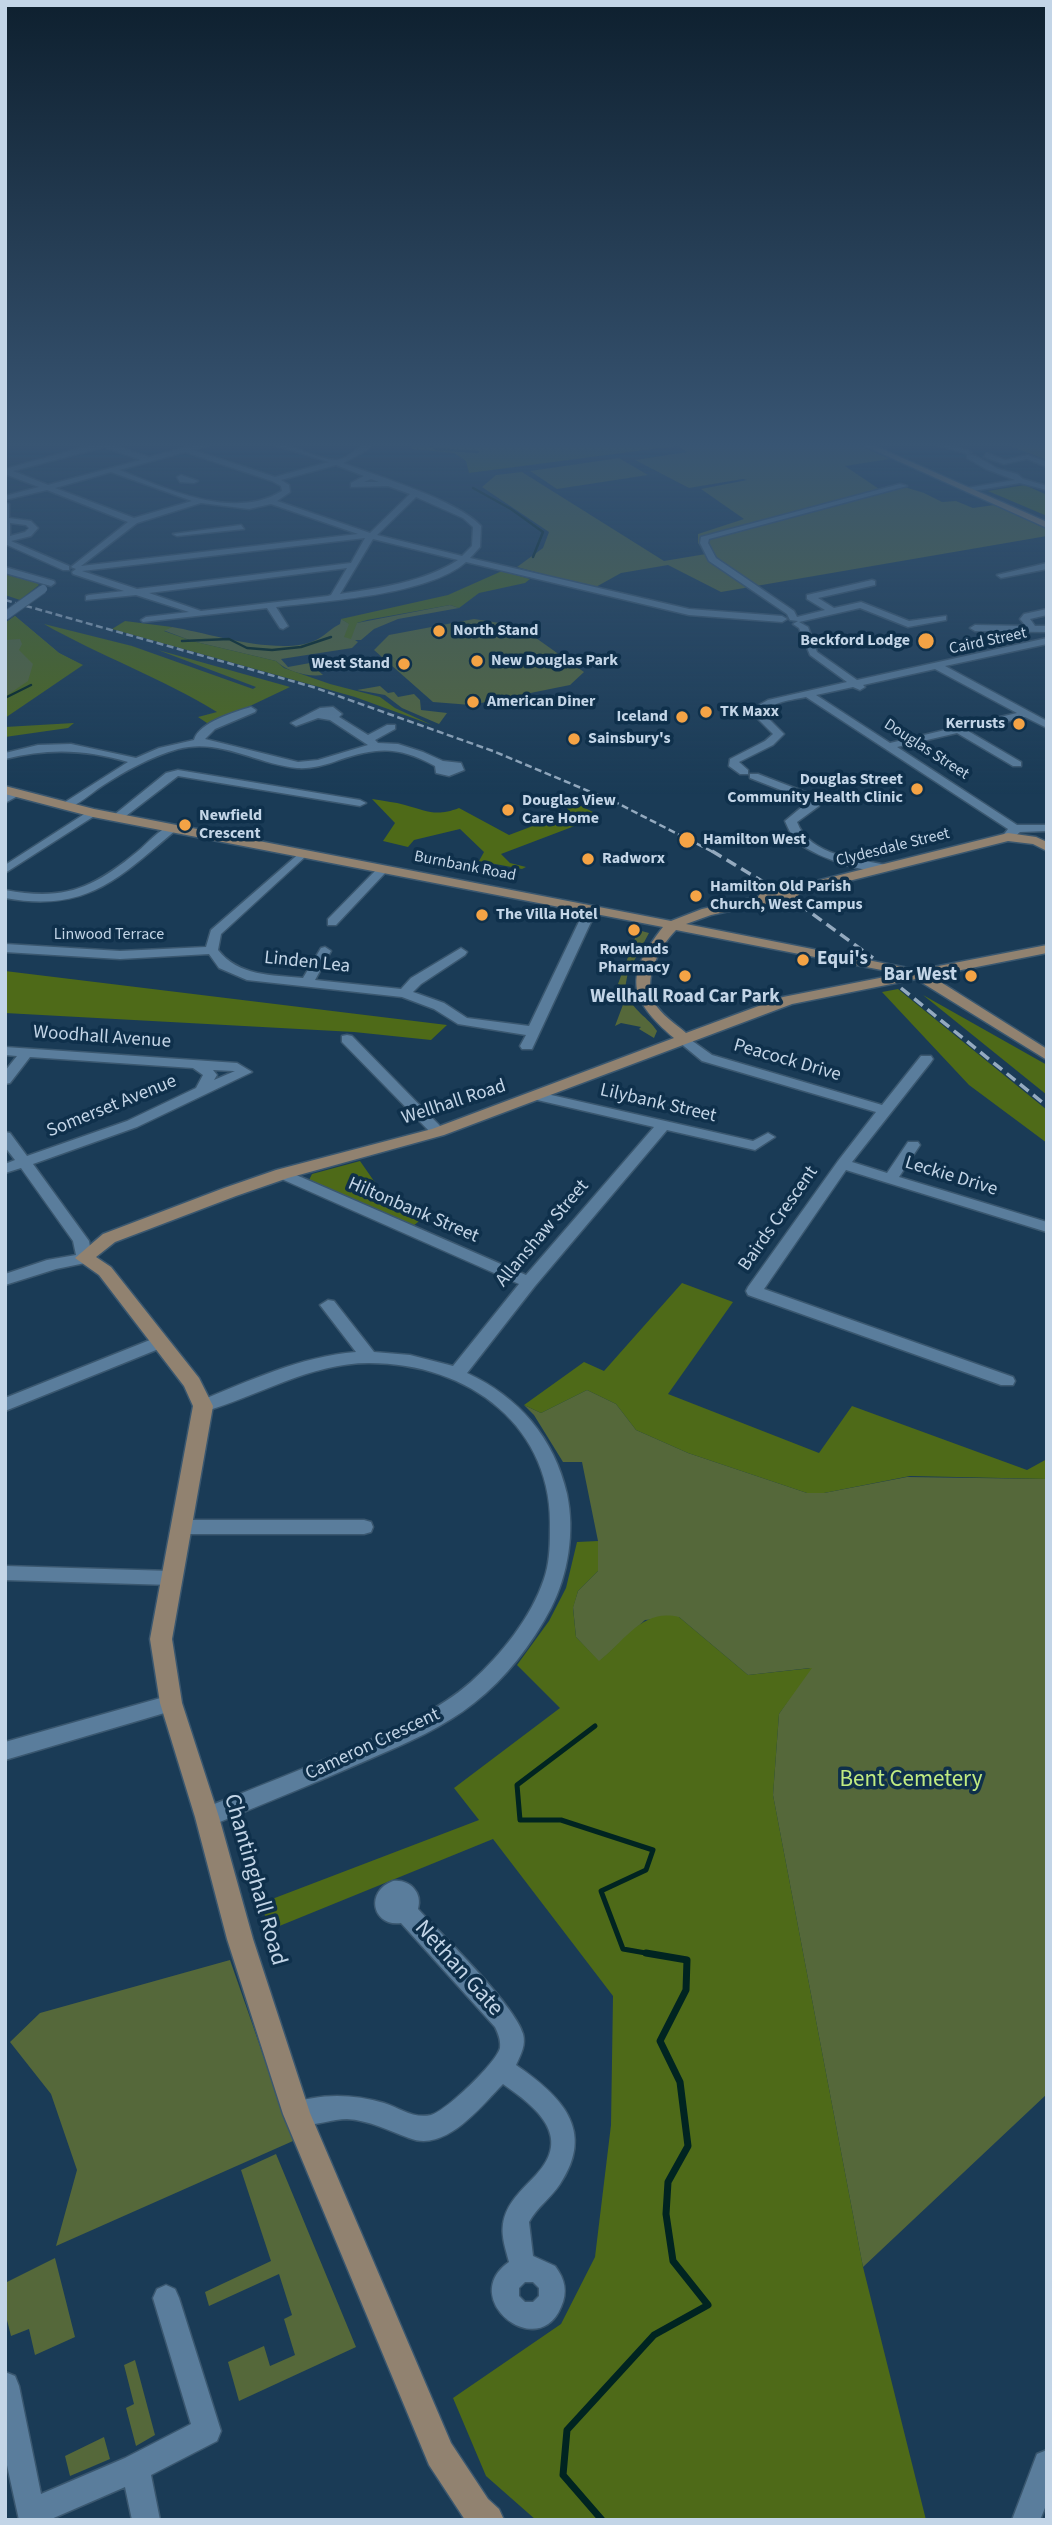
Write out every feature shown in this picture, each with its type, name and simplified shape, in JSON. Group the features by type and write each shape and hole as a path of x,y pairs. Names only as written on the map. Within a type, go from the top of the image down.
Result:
{"main road":[{"name":"Burnbank Road","path":"12,792 93,813 849,958 919,975"},
{"name":"Clydesdale Street","path":"672,926 679,921 1011,833 1042,837"},
{"name":"Clydesdale Street","path":"651,920 707,914"},
{"path":"672,926 642,972 641,988 646,1005 684,1039"},
{"name":"Wellhall Road","path":"83,1258 109,1238 282,1174 438,1132 788,1000 1047,949"},
{"path":"919,975 1047,1056"},
{"path":"83,1258 105,1271 192,1383 203,1406"},
{"name":"Chantinghall Road","path":"203,1406 161,1639 171,1703 207,1817 240,1939 297,2114 440,2454 477,2510 488,2520"}],"street":[{"path":"47,560 202,614"},
{"path":"5,616 85,560"},
{"path":"72,570 157,560"},
{"path":"334,597 356,560"},
{"path":"146,620 382,590 425,580 463,560"},
{"path":"474,560 670,609 782,620 786,624 831,610 865,606 908,624 943,618"},
{"path":"712,560 791,612 803,627 813,653 858,685"},
{"path":"89,598 353,565"},
{"path":"1001,575 1047,566"},
{"path":"5,570 47,586"},
{"path":"831,610 810,597 872,583"},
{"path":"270,605 283,626"},
{"path":"1032,628 1027,616 1047,612"},
{"path":"975,628 1047,629"},
{"name":"Caird Street","path":"939,667 1047,643"},
{"name":"Caird Street","path":"844,862 792,830 791,821 815,804 814,799 734,766 734,761 769,743 779,734 760,717 763,707 1047,643"},
{"path":"953,674 961,664"},
{"path":"939,667 1047,725"},
{"name":"Douglas Street","path":"811,696 889,746 1011,833"},
{"path":"199,742 200,735 206,729 251,710"},
{"path":"296,723 324,710 337,712 332,717 372,743 411,749 442,765"},
{"path":"889,746 1027,714"},
{"path":"66,806 108,776 169,747 199,742 223,744 250,755 305,765 325,763 358,750 372,743 391,727"},
{"path":"959,730 1017,764"},
{"path":"5,756 32,749 64,746 97,749 136,761"},
{"path":"118,817 170,775 178,773 360,803"},
{"path":"5,800 12,792"},
{"path":"5,870 93,813"},
{"path":"5,894 41,899 93,890 110,880 172,828"},
{"path":"212,950 215,933 302,853"},
{"path":"836,880 844,873 844,862 887,868"},
{"path":"332,922 382,870"},
{"path":"527,1046 574,940 591,909"},
{"name":"Linwood Terrace","path":"5,948 120,955 212,950"},
{"name":"Linden Lea","path":"212,950 223,965 252,976 404,993 439,1006 463,1021 522,1031 535,1030"},
{"path":"307,982 325,951"},
{"path":"404,993 416,981 462,953"},
{"path":"347,1039 438,1132"},
{"name":"Peacock Drive","path":"684,1039 707,1058 884,1110"},
{"name":"Woodhall Avenue","path":"5,1051 237,1067 245,1072 205,1087"},
{"path":"5,1080 27,1052"},
{"name":"Bairds Crescent","path":"926,1059 843,1164 754,1291 1007,1381"},
{"name":"Woodhall Avenue","path":"197,1064 210,1075 205,1087"},
{"name":"Somerset Avenue","path":"5,1169 132,1124 205,1087"},
{"name":"Lilybank Street","path":"538,1096 755,1146 768,1137"},
{"name":"Allanshaw Street","path":"457,1373 529,1282 664,1124"},
{"path":"5,1136 81,1241 83,1258"},
{"path":"891,1178 913,1145"},
{"name":"Leckie Drive","path":"843,1164 1047,1227"},
{"name":"Hiltonbank Street","path":"282,1174 529,1282"},
{"name":"Wellhall Road","path":"5,1280 53,1264 83,1258"},
{"path":"328,1305 369,1357"},
{"path":"5,1405 160,1342"},
{"name":"Cameron Crescent","path":"203,1406 319,1365 369,1357 403,1360 457,1373 480,1384 506,1402 532,1432 556,1478 562,1528 553,1583 527,1631 489,1678 429,1722 340,1763 207,1817"},
{"path":"181,1527 363,1527"},
{"path":"5,1573 171,1578"},
{"path":"5,1751 171,1703"},
{"name":"Nethan Gate","path":"405,1911 503,2019 511,2034 512,2047 502,2069"},
{"path":"297,2114 348,2107 386,2116 414,2128 436,2127 458,2111 502,2069 533,2091 549,2106 564,2127 563,2157 551,2176 518,2215 515,2231 523,2269"},
{"path":"5,2386 31,2513 135,2468 207,2431 166,2298"},
{"path":"1026,2520 1047,2464"},
{"path":"135,2468 146,2520"}],"green space":[{"path":"527,560 908,560 721,592 668,565 621,573 594,588 517,567"},
{"path":"502,571 530,579 525,583 479,593 459,608 450,605 357,623 351,639 344,637 349,624 341,619 448,595"},
{"path":"5,574 39,585 20,600 5,595"},
{"path":"450,605 459,608 398,619 374,629 361,640 355,640 358,642 352,648 281,659 288,667 310,663 323,675 298,673 276,661 192,641 163,630 172,627 246,642 286,646 318,639 340,624 341,619 350,624"},
{"path":"15,616 59,653 76,662 5,700 5,623"},
{"path":"15,616 59,653 83,665 5,718 6,696 28,681 33,664 19,650 22,644 20,639 5,640 5,623"},
{"name":"New Douglas Park","path":"474,619 519,626 584,672 570,685 471,705 433,702 374,650 389,635"},
{"path":"125,621 172,627 164,631 192,641 276,661 284,668 330,684 380,697 395,708 432,725 355,697 112,629"},
{"path":"44,624 132,646 253,689 256,687 158,650 290,687 210,725 198,717 217,712 175,688"},
{"path":"380,686 388,693 394,692 398,697 414,694 420,700 421,710 447,713 439,724 402,708 385,695 357,690"},
{"path":"74,723 68,728 5,737 5,727"},
{"path":"561,796 601,816 501,854 510,863 526,867 522,869 479,861 484,852 460,829 414,840 408,847 383,841 395,823 372,799 432,812 459,808 509,835 570,812 557,797"},
{"path":"638,930 649,933 628,972 625,988 618,984"},
{"path":"5,971 447,1025 431,1040 354,1032 5,1013"},
{"path":"898,989 1047,1110 1047,1143 969,1085 882,992"},
{"path":"627,994 633,1005 657,1031 654,1038 639,1029 641,1027 621,1023 615,1026"},
{"path":"923,995 1047,1065 1047,1095"},
{"path":"360,1161 383,1194 428,1214 413,1226 307,1184 312,1174"},
{"path":"682,1283 733,1302 668,1394 819,1453 852,1406 1027,1470 1047,1459 1047,1479 910,1476 824,1493 807,1493 688,1453 636,1430 616,1404 587,1390 541,1413 524,1405 584,1362 604,1371"},
{"name":"Bent Cemetery","path":"587,1390 616,1404 636,1430 688,1453 807,1493 824,1493 907,1477 1047,1479 1047,2094 863,2267 773,1795 779,1714 810,1668 748,1675 679,1617 645,1620 599,1662 576,1637 573,1607 578,1591 598,1571 598,1541 582,1462 563,1462 534,1415 524,1405 541,1413"},
{"path":"598,1541 598,1571 578,1591 573,1608 576,1637 599,1661 635,1628 655,1617 666,1615 679,1617 748,1675 812,1668 779,1714 773,1795 863,2267 926,2520 536,2520 486,2476 453,2398 561,2324 595,2257 611,2125 613,1996 493,1839 272,1929 259,1904 479,1820 454,1788 560,1708 517,1665 549,1621 566,1588 577,1542"},
{"path":"230,1960 293,2141 56,2246 77,2170 51,2094 10,2042 40,2013"},
{"path":"276,2154 356,2347 239,2401 228,2362 264,2346 270,2366 295,2355 284,2319 292,2315 279,2274 209,2306 205,2292 271,2261 241,2170"},
{"path":"55,2258 75,2337 35,2355 29,2329 11,2336 5,2312 5,2283"},
{"path":"135,2360 155,2435 136,2446 126,2408 134,2404 124,2365"},
{"path":"104,2437 110,2459 70,2476 65,2456"}],"waterway":[{"path":"182,641 229,639 247,648 272,650 301,647 331,637"},
{"path":"5,698 31,685"},
{"path":"595,1726 517,1785 520,1820 561,1820 653,1850 646,1870 601,1891 623,1949 657,1955"},
{"path":"602,2520 563,2475 567,2430 654,2335 708,2305 673,2261 666,2214 668,2182 688,2146 680,2082 660,2041 686,1990 687,1960 646,1953"}],"railway":[{"path":"5,600 313,687 493,751 617,803 715,853"},
{"path":"712,851 792,899 873,958"},
{"path":"901,988 1047,1106"}],"place":[{"name":"North Stand","path":"439,631"},
{"name":"Beckford Lodge","path":"926,641"},
{"name":"New Douglas Park","path":"477,661"},
{"name":"West Stand","path":"404,664"},
{"name":"American Diner","path":"473,702"},
{"name":"TK Maxx","path":"706,712"},
{"name":"Iceland","path":"682,717"},
{"name":"Kerrusts","path":"1019,724"},
{"name":"Sainsbury's","path":"574,739"},
{"name":"Douglas Street Community Health Clinic","path":"917,789"},
{"name":"Douglas View Care Home","path":"508,810"},
{"name":"Newfield Crescent","path":"185,825"},
{"name":"Hamilton West","path":"687,840"},
{"name":"Radworx","path":"588,859"},
{"name":"Hamilton Old Parish Church, West Campus","path":"696,896"},
{"name":"The Villa Hotel","path":"482,915"},
{"name":"Rowlands Pharmacy","path":"634,930"},
{"name":"Equi's","path":"803,960"},
{"name":"Wellhall Road Car Park","path":"685,976"},
{"name":"Bar West","path":"971,976"}]}
